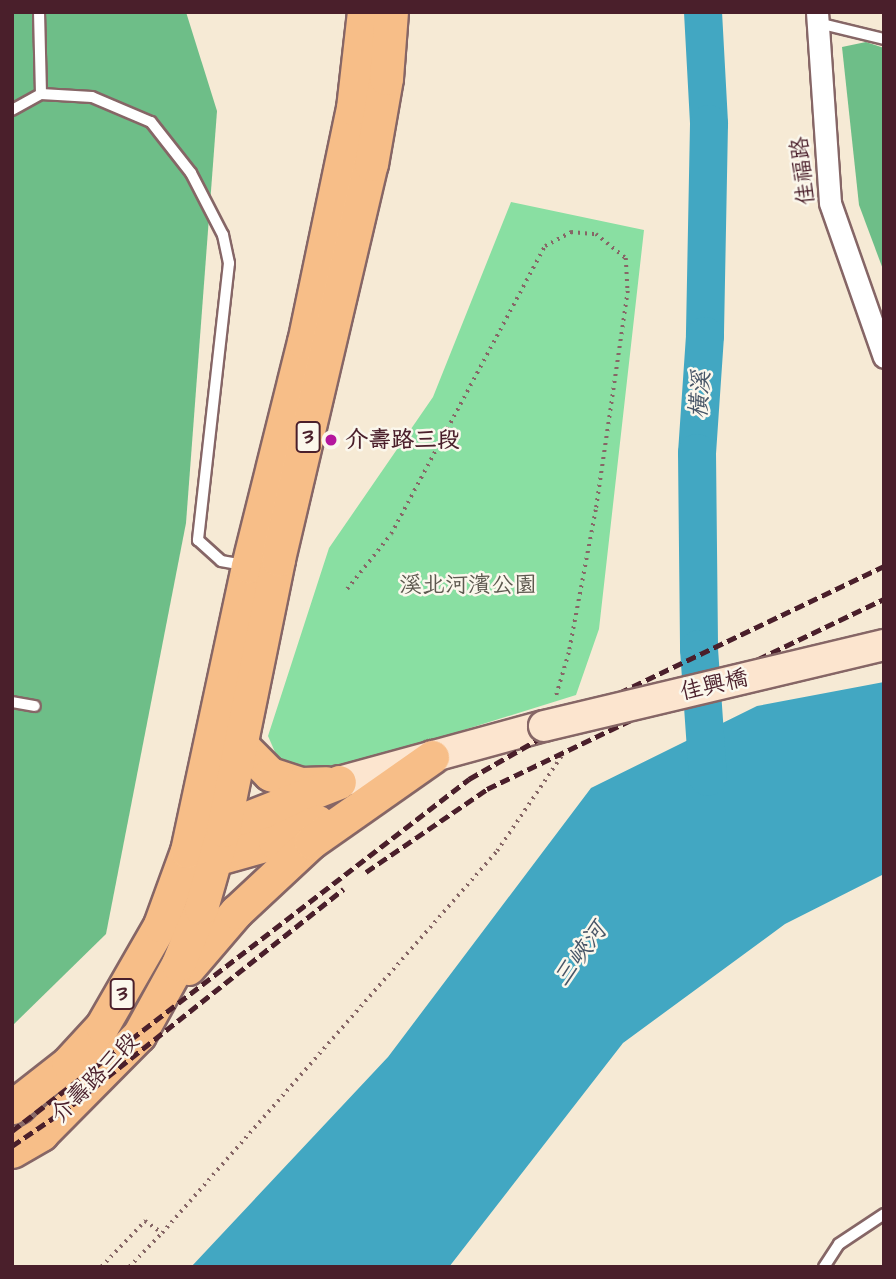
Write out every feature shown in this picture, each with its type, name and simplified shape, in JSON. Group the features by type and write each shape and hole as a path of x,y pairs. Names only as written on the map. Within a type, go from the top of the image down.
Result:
{"main road":[{"name":"介壽路三段","path":"12,1107 68,1063 102,1026 208,846 306,329 353,108 365,12"},
{"name":"介壽路三段","path":"12,1152 41,1134 139,1035 178,964 208,846 239,743 263,562 371,164 386,78 391,12"},
{"path":"239,743 270,774 301,784 339,782"},
{"path":"139,1035 205,945 311,842 367,799 432,757"},
{"path":"208,846 339,782"},
{"path":"208,846 275,842 367,799"}],"street":[{"name":"佳福路","path":"818,18 830,204 884,357"},
{"name":"佳興橋","path":"339,782 544,726 884,645"}],"lane":[{"path":"39,12 41,94"},
{"path":"818,18 884,39"},
{"path":"12,110 41,94 92,97 151,122 191,173 223,235 229,285 198,540 221,561 263,562"},
{"path":"12,702 35,706"},
{"path":"824,1267 839,1244 884,1214"}],"path":[{"path":"347,589 391,534 545,246 571,232 596,234 626,258 628,291 596,510 569,653 556,698"},
{"path":"129,1267 162,1233 497,851 563,754"},
{"path":"101,1267 145,1221 162,1233"}],"green space":[{"path":"12,12 186,12 217,111 186,523 106,934 12,1026"},
{"path":"866,42 884,48 884,272 859,205 842,47"},
{"name":"溪北河濱公園","path":"511,202 644,230 599,629 576,695 323,774 282,768 268,736 329,548 433,397"}],"water":[{"name":"三峽河","path":"884,682 884,874 785,924 623,1043 449,1267 191,1267 388,1057 591,788 757,706"}],"waterway":[{"name":"橫溪","path":"703,12 709,124 705,336 697,453 699,649 708,777"}],"railway":[{"path":"12,1131 469,779 619,693 884,566"},
{"path":"366,872 487,789 884,599"},
{"path":"12,1146 72,1105 344,889"}],"place":[{"name":"介壽路三段","path":"331,440"}]}
